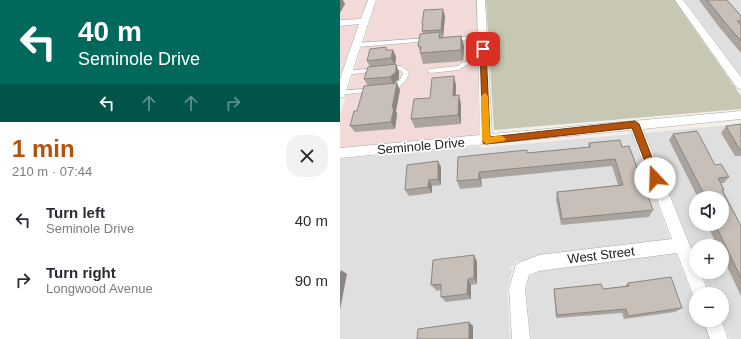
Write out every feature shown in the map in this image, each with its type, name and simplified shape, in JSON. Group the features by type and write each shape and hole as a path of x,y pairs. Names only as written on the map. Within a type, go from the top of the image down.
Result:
{"street":[{"path":"340,93 372,0"},
{"path":"481,0 486,140"},
{"path":"680,0 741,86"},
{"path":"340,23 365,21"},
{"name":"Seminole Drive","path":"340,153 741,115"},
{"path":"635,124 698,287"},
{"name":"West Street","path":"521,339 517,289 522,270 539,263 681,244"},
{"path":"715,327 719,339"}],"lane":[{"path":"450,39 482,37"},
{"path":"357,45 436,40"},
{"path":"430,70 459,68 464,64 483,61"},
{"path":"347,73 401,68 404,69 406,75 400,85 384,89"},
{"path":"340,93 376,90"}],"shaded area":[{"path":"340,0 367,0 361,19 340,21"},
{"path":"377,0 476,0 479,136 340,149 340,116"},
{"path":"486,0 674,0 741,96 741,109 494,130"},
{"path":"684,0 741,0 741,77 688,5"},
{"path":"359,24 340,76 340,26"},
{"path":"741,124 741,339 730,339 725,327 729,327 729,287 708,287 704,279 729,279 729,239 689,239 689,242 645,133"},
{"path":"632,134 670,239 539,255 521,262 516,261 514,265 510,267 512,271 507,290 510,339 340,339 340,159"},
{"path":"676,253 689,287 689,327 705,327 709,339 531,339 526,289 530,276 542,270"}],"building":[{"path":"707,0 727,0 741,16 741,21 737,21 741,25 741,41 723,20"},
{"path":"443,9 441,30 422,31 424,10"},
{"path":"440,32 439,38 461,36 461,50 420,53 421,47 418,46 420,34"},
{"path":"386,47 386,50 393,50 391,58 367,61 370,49"},
{"path":"396,64 396,72 390,77 364,79 368,67"},
{"path":"454,76 453,96 459,95 458,115 411,119 414,99 430,98 432,78"},
{"path":"397,83 391,122 350,126 354,111 357,111 364,86"},
{"path":"741,124 741,150 740,150 726,126"},
{"path":"697,131 715,165 721,164 729,177 718,178 724,190 702,191 673,134"},
{"path":"620,140 622,147 629,146 653,210 562,219 557,192 623,185 615,159 479,172 479,179 457,181 458,157 527,150 527,153 590,147 589,143"},
{"path":"438,161 438,179 429,180 428,187 405,190 407,165"},
{"path":"729,203 741,226 741,278 729,253 729,239 722,239 718,231 729,231"},
{"path":"474,255 474,278 468,279 467,294 441,297 441,284 431,285 433,260"},
{"path":"671,277 682,308 628,316 626,309 557,315 554,289 601,284 603,289 629,286 628,283"},
{"path":"469,322 469,339 417,339 418,329"}],"slow traffic":[{"path":"485,96 486,140 501,139"}],"route":[{"path":"483,49 486,140 635,124 655,178"}]}
